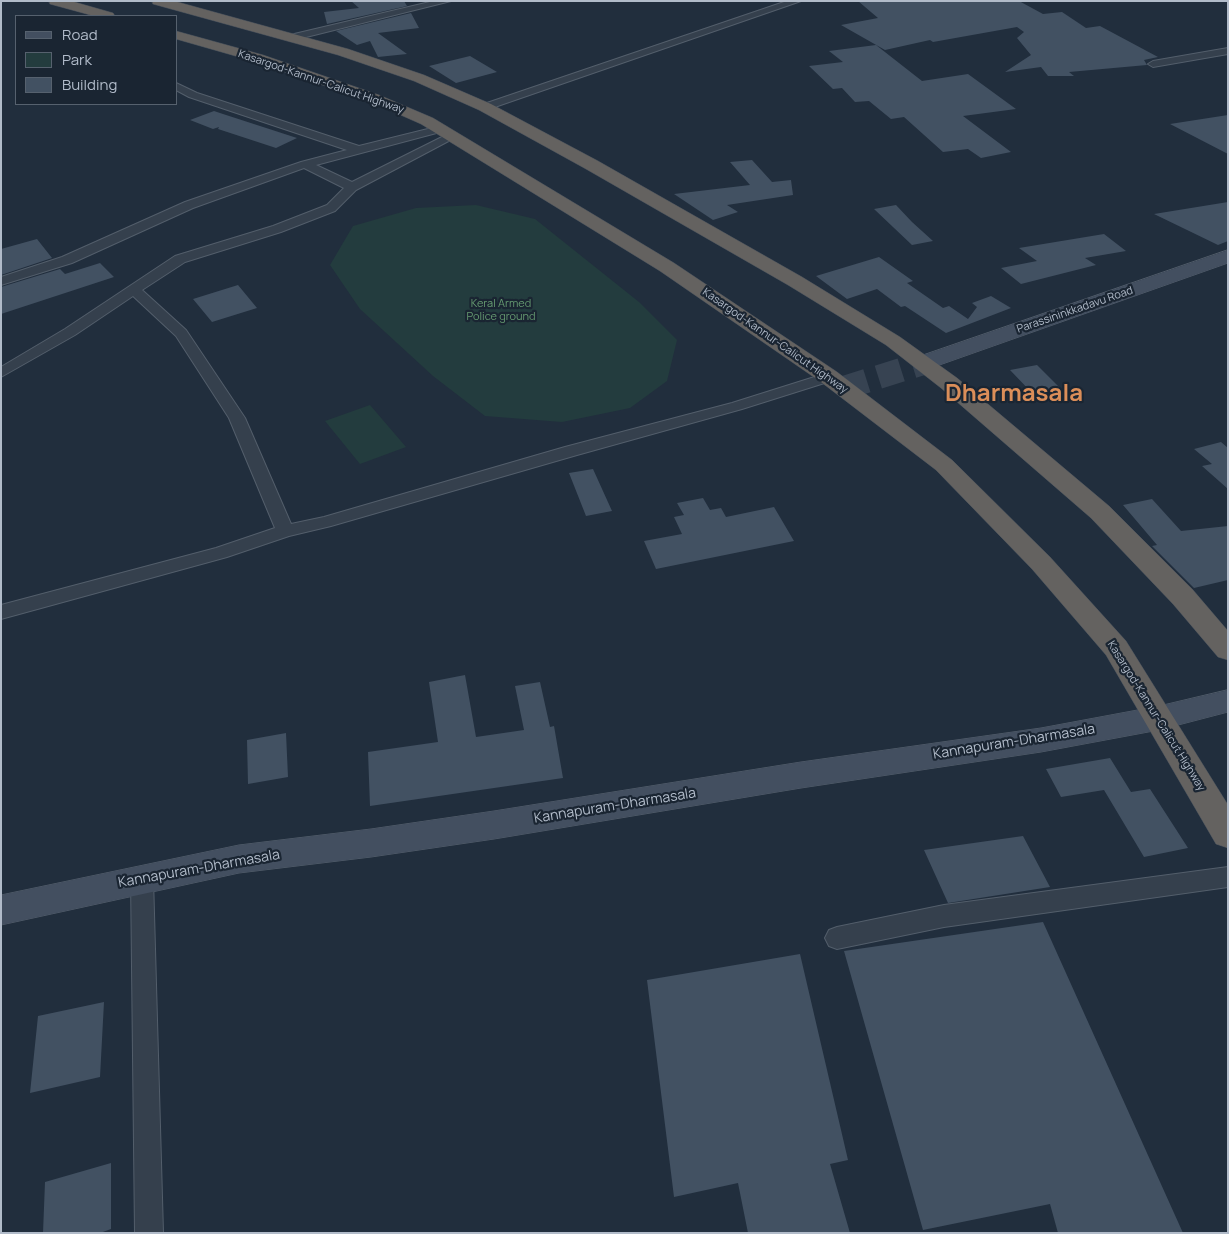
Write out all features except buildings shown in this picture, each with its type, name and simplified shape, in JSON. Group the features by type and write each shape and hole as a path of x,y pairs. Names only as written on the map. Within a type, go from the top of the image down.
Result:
{"highway":[{"path":"55,1 104,15"},
{"path":"158,1 382,65 419,78 485,107 592,165 893,340 1032,452 1100,512 1183,597 1228,650"},
{"name":"Kasargod-Kannur-Calicut Highway","path":"178,36 258,58 374,98 427,121 666,267 829,377 944,465 1042,563 1116,648 1228,834"}],"main road":[{"name":"Parassininkkadavu Road","path":"923,363 1228,256"},
{"name":"Kannapuram-Dharmasala","path":"1,910 142,878 239,859 503,824 800,775 1040,740 1158,718 1228,701"}],"street":[{"path":"290,38 447,1"},
{"path":"485,107 797,1"},
{"path":"1153,64 1228,51"},
{"path":"178,87 193,95 356,149"},
{"path":"1,281 67,260 189,205 305,164 356,149 446,132"},
{"path":"1,373 70,332 180,259 277,228 331,208 352,188 446,132"},
{"path":"305,164 352,188"},
{"path":"134,290 181,333 237,418 285,531"},
{"path":"1,612 221,553 285,531 325,522 786,391 829,377"},
{"path":"838,938 944,916 1228,877"},
{"path":"142,878 149,1233"}],"green space":[{"name":"Keral Armed Police ground","path":"476,205 535,219 639,302 677,340 667,381 630,408 562,422 485,416 433,376 360,309 330,265 353,226 416,208"},
{"path":"370,405 406,447 360,464 325,421"}],"tunnel":[{"path":"844,388 923,363"}],"district":[{"name":"Dharmasala","path":"1014,394"}]}
